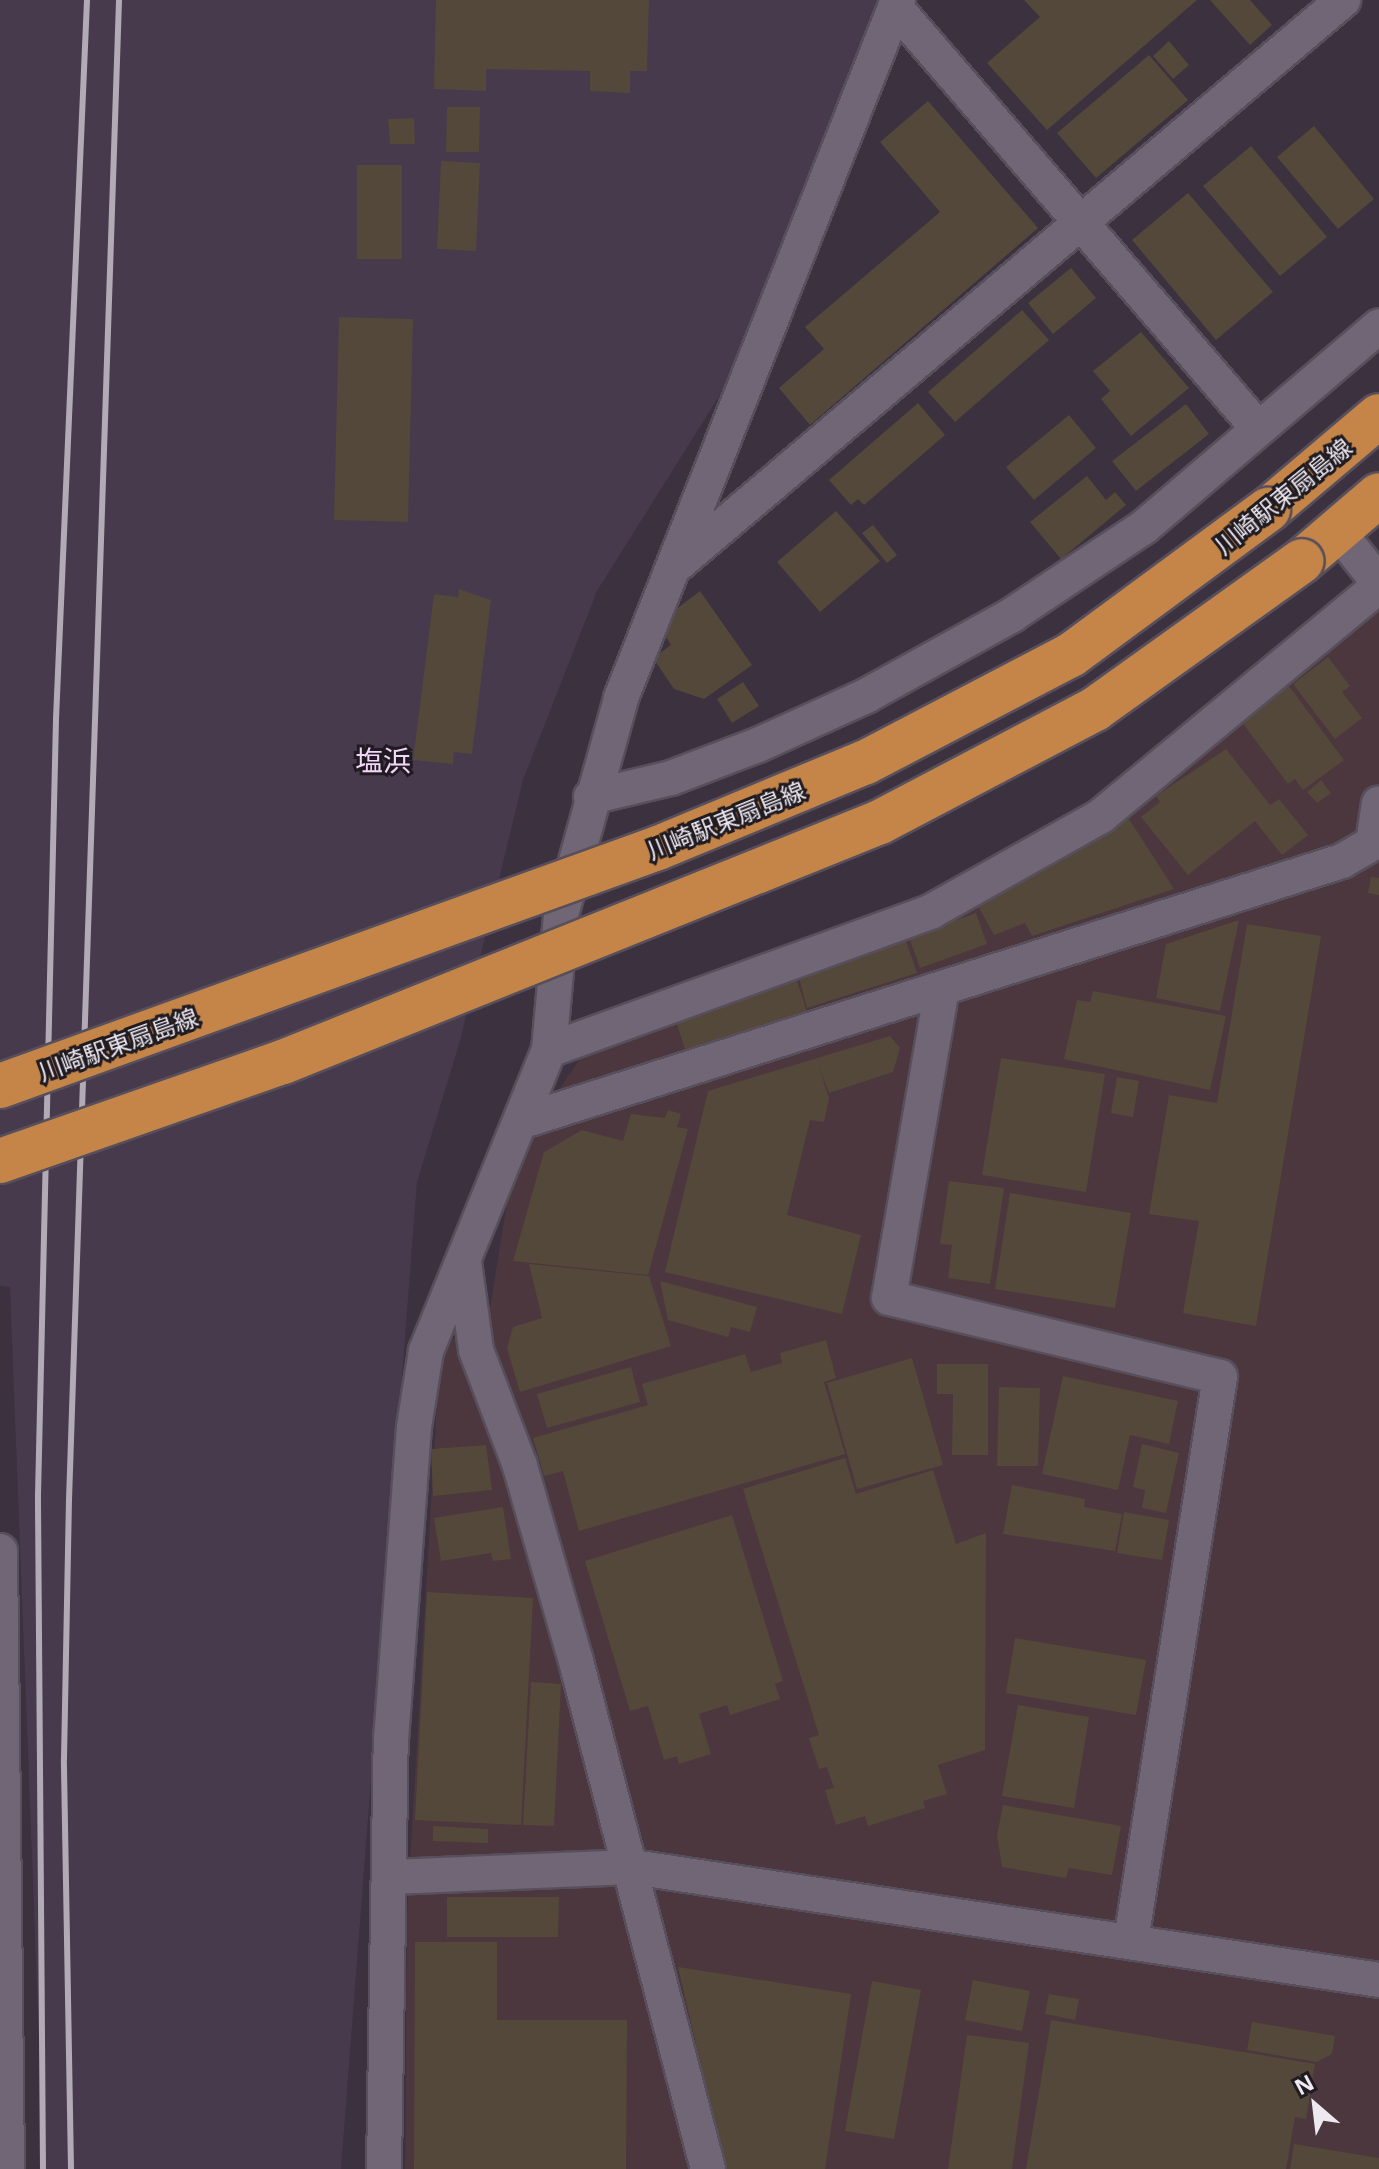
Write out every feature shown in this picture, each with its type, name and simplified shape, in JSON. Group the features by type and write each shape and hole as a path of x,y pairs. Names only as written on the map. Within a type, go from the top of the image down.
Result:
{"highway":[{"name":"川崎駅東扇島線","path":"0,1086 658,848 866,762 1071,655 1268,510 1379,416"},
{"path":"0,1161 283,1062 880,822 1095,709 1302,561 1379,495"}],"street":[{"path":"675,566 1343,0"},
{"path":"384,2169 391,1740 414,1427 426,1351 523,1121 549,1050 561,915 591,797 621,698 897,4 1080,223 1257,427"},
{"path":"591,797 671,778 758,745 866,696 999,623 1144,527 1257,427 1379,326"},
{"path":"549,1050 932,911 1101,816 1375,579 1337,530"},
{"path":"523,1121 1342,861 1373,843 1379,803"},
{"path":"942,988 889,1298 1220,1377 1131,1941"},
{"path":"464,1261 476,1350 520,1466 633,1867 708,2169"},
{"path":"0,1551 7,2169"},
{"path":"391,1877 633,1867 1379,1980"}],"shaded area":[{"path":"0,0 885,0 728,382 597,591 523,780 460,1041 417,1182 341,2169 44,2169 10,1287 0,1286"},
{"path":"1379,596 1379,2169 405,2169 407,1913 440,1350 490,1308 515,1153 582,1056 960,911 1132,813"}],"building":[{"path":"436,0 649,0 647,71 630,71 630,93 590,91 590,71 486,69 486,91 434,89"},
{"path":"1024,0 1197,0 1047,130 987,63 1040,17"},
{"path":"1210,0 1250,0 1272,25 1250,45"},
{"path":"1169,41 1189,65 1173,79 1153,56"},
{"path":"1149,55 1188,100 1096,178 1057,133"},
{"path":"928,101 1038,228 810,425 779,388 824,349 805,327 940,212 880,142"},
{"path":"447,107 480,107 479,152 446,152"},
{"path":"414,118 415,144 390,144 388,119"},
{"path":"1314,126 1374,199 1338,229 1277,157"},
{"path":"1251,146 1327,237 1280,276 1203,186"},
{"path":"441,161 480,163 476,251 437,249"},
{"path":"357,165 402,165 402,259 357,259"},
{"path":"1188,193 1273,292 1216,340 1132,240"},
{"path":"1071,268 1096,298 1053,334 1028,303"},
{"path":"1022,310 1049,340 955,422 928,392"},
{"path":"339,317 413,319 408,522 334,520"},
{"path":"1141,332 1189,388 1131,436 1101,399 1110,391 1093,371"},
{"path":"918,403 945,435 864,505 858,499 851,505 829,480"},
{"path":"1186,404 1209,434 1136,491 1112,461"},
{"path":"1069,415 1096,448 1034,500 1006,467"},
{"path":"1087,476 1106,500 1115,492 1126,505 1061,559 1030,522"},
{"path":"836,511 880,561 820,612 777,562"},
{"path":"873,525 897,555 887,563 862,533"},
{"path":"459,589 491,600 472,754 454,752 453,764 413,760 434,594 458,597"},
{"path":"700,591 752,665 704,699 674,689 653,658 671,645 666,637 675,610"},
{"path":"1328,657 1350,686 1342,692 1362,718 1335,739 1293,684"},
{"path":"743,682 759,706 732,723 717,699"},
{"path":"1289,686 1344,760 1303,790 1295,779 1288,784 1241,721"},
{"path":"1226,749 1270,805 1279,799 1308,835 1282,855 1255,821 1188,875 1141,817 1160,802 1156,796"},
{"path":"1321,780 1331,793 1317,803 1307,792"},
{"path":"1129,819 1174,889 1032,936 1025,923 994,935 977,904"},
{"path":"1371,877 1379,878 1379,895 1368,893"},
{"path":"976,913 987,944 920,968 909,937"},
{"path":"1239,920 1220,1011 1156,998 1166,944"},
{"path":"1247,924 1321,936 1256,1326 1183,1313 1199,1221 1149,1214 1169,1095 1217,1103"},
{"path":"905,938 917,973 807,1008 799,978"},
{"path":"797,981 807,1012 685,1049 675,1018"},
{"path":"1093,991 1226,1016 1210,1090 1064,1059 1077,1000 1090,1002"},
{"path":"890,1036 900,1048 893,1072 829,1093 819,1067 829,1098 824,1122 810,1120 787,1215 861,1235 842,1314 665,1272 708,1091"},
{"path":"1001,1058 1105,1074 1086,1192 982,1175"},
{"path":"1117,1077 1139,1081 1133,1117 1111,1113"},
{"path":"668,1110 681,1114 677,1127 688,1129 648,1275 513,1261 544,1152 582,1130 623,1141 631,1114 665,1118"},
{"path":"949,1181 1004,1188 990,1284 948,1278 952,1245 940,1244"},
{"path":"1010,1193 1131,1213 1115,1308 995,1289"},
{"path":"529,1264 649,1276 671,1346 520,1392 507,1348 513,1327 542,1318"},
{"path":"660,1281 757,1307 750,1332 731,1327 728,1337 668,1320"},
{"path":"826,1340 836,1378 824,1382 845,1454 579,1531 563,1471 544,1476 533,1438 648,1405 642,1384 745,1354 751,1372 782,1363 780,1353"},
{"path":"912,1358 943,1465 857,1489 827,1383"},
{"path":"937,1364 988,1364 988,1455 952,1455 953,1394 937,1394"},
{"path":"631,1367 640,1402 547,1428 537,1394"},
{"path":"1063,1376 1178,1401 1169,1444 1130,1435 1118,1490 1042,1474"},
{"path":"999,1387 1040,1388 1038,1466 997,1466"},
{"path":"1142,1444 1179,1453 1166,1513 1142,1508 1145,1490 1133,1487"},
{"path":"486,1445 492,1490 433,1496 431,1449"},
{"path":"845,1458 856,1494 933,1470 956,1544 986,1533 985,1750 938,1765 947,1794 923,1801 925,1808 868,1826 865,1816 836,1825 825,1790 834,1788 827,1767 819,1769 809,1738 819,1735 743,1489"},
{"path":"1012,1485 1085,1499 1084,1507 1122,1514 1115,1551 1003,1534"},
{"path":"503,1507 511,1559 493,1561 491,1553 441,1561 434,1518"},
{"path":"1124,1512 1169,1520 1162,1560 1117,1553"},
{"path":"732,1515 783,1681 775,1684 780,1699 730,1715 727,1705 699,1714 711,1754 679,1764 677,1756 664,1760 648,1706 630,1711 585,1561"},
{"path":"427,1592 533,1598 521,1825 415,1820"},
{"path":"1015,1638 1146,1660 1136,1715 1006,1693"},
{"path":"531,1682 561,1684 554,1826 523,1825"},
{"path":"1018,1705 1089,1717 1074,1808 1002,1796"},
{"path":"1003,1805 1121,1826 1112,1875 1069,1868 1066,1878 1002,1867 997,1835"},
{"path":"433,1826 488,1829 488,1843 433,1841"},
{"path":"447,1897 559,1897 558,1937 447,1937"},
{"path":"415,1942 497,1942 497,2020 627,2020 626,2169 414,2169"},
{"path":"678,1967 851,1994 825,2169 725,2169"},
{"path":"973,1980 1030,1991 1022,2031 965,2020"},
{"path":"872,1981 921,1990 894,2139 845,2131"},
{"path":"1049,1994 1079,1999 1075,2020 1045,2014"},
{"path":"1051,2020 1315,2064 1306,2119 1295,2117 1286,2169 1026,2169"},
{"path":"1252,2022 1335,2036 1332,2054 1317,2062 1247,2050"},
{"path":"967,2035 1029,2043 1012,2169 948,2169"},
{"path":"1294,2144 1379,2158 1379,2169 1290,2169"}],"railway":[{"path":"43,2169 38,1495 56,719 87,0"},
{"path":"71,2169 64,1759 69,1500 119,0"}],"district":[{"name":"塩浜","path":"383,760"}]}
